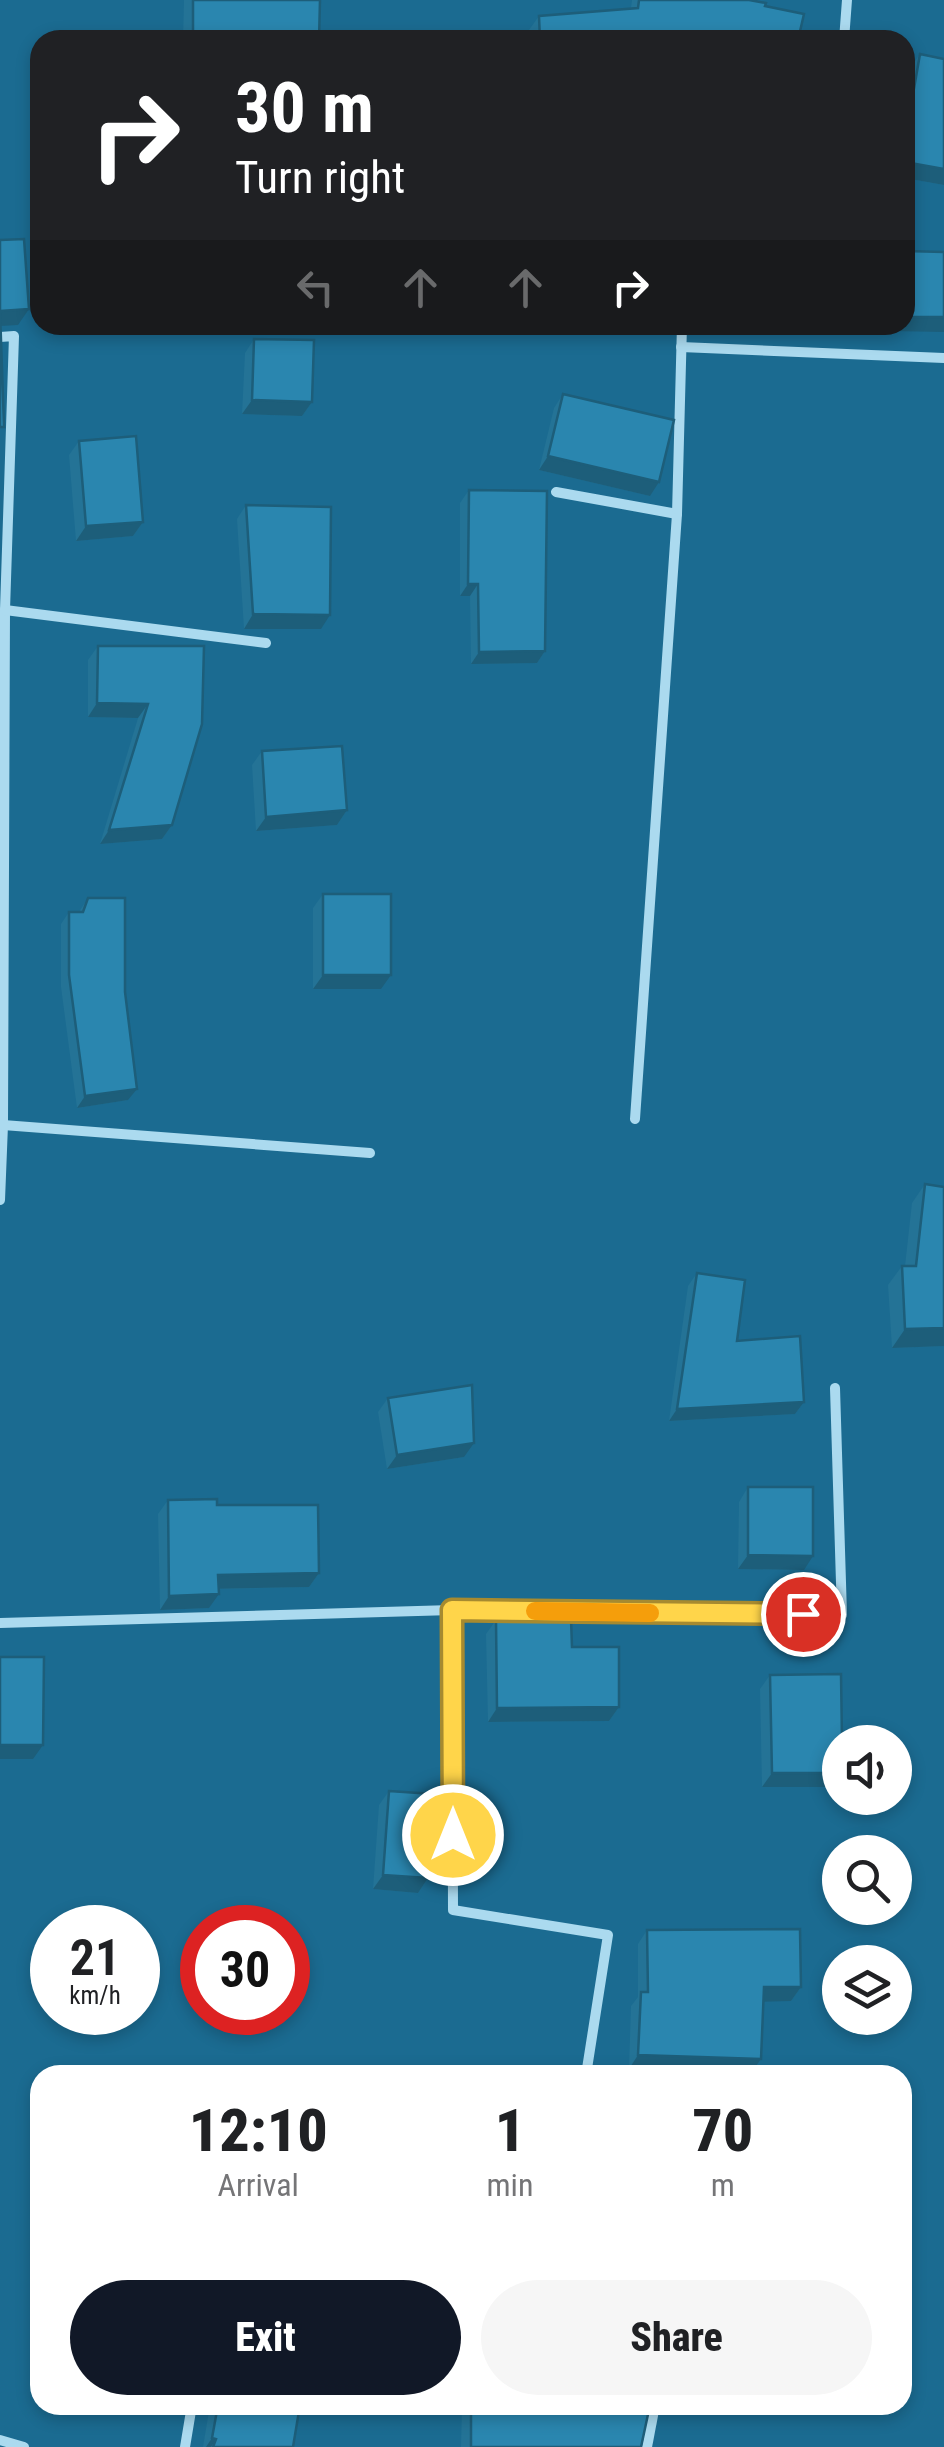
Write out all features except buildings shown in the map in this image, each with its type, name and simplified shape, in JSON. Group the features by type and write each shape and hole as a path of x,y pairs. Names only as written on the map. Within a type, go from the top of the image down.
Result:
{"street":[{"path":"845,30 847,0"},
{"path":"635,1119 677,514 682,335"},
{"path":"0,337 14,336 5,610 0,1200"},
{"path":"681,347 944,358"},
{"path":"556,492 677,514"},
{"path":"5,610 266,643"},
{"path":"3,1125 370,1153"},
{"path":"0,1623 452,1610 842,1615 835,1388"},
{"path":"452,1610 454,1910 608,1935 588,2065"},
{"path":"185,2447 190,2415"},
{"path":"647,2447 653,2415"},
{"path":"0,2440 24,2447"}],"slow traffic":[{"path":"535,1611 650,1613"}],"route":[{"path":"453,1835 452,1610 803,1614"}]}
